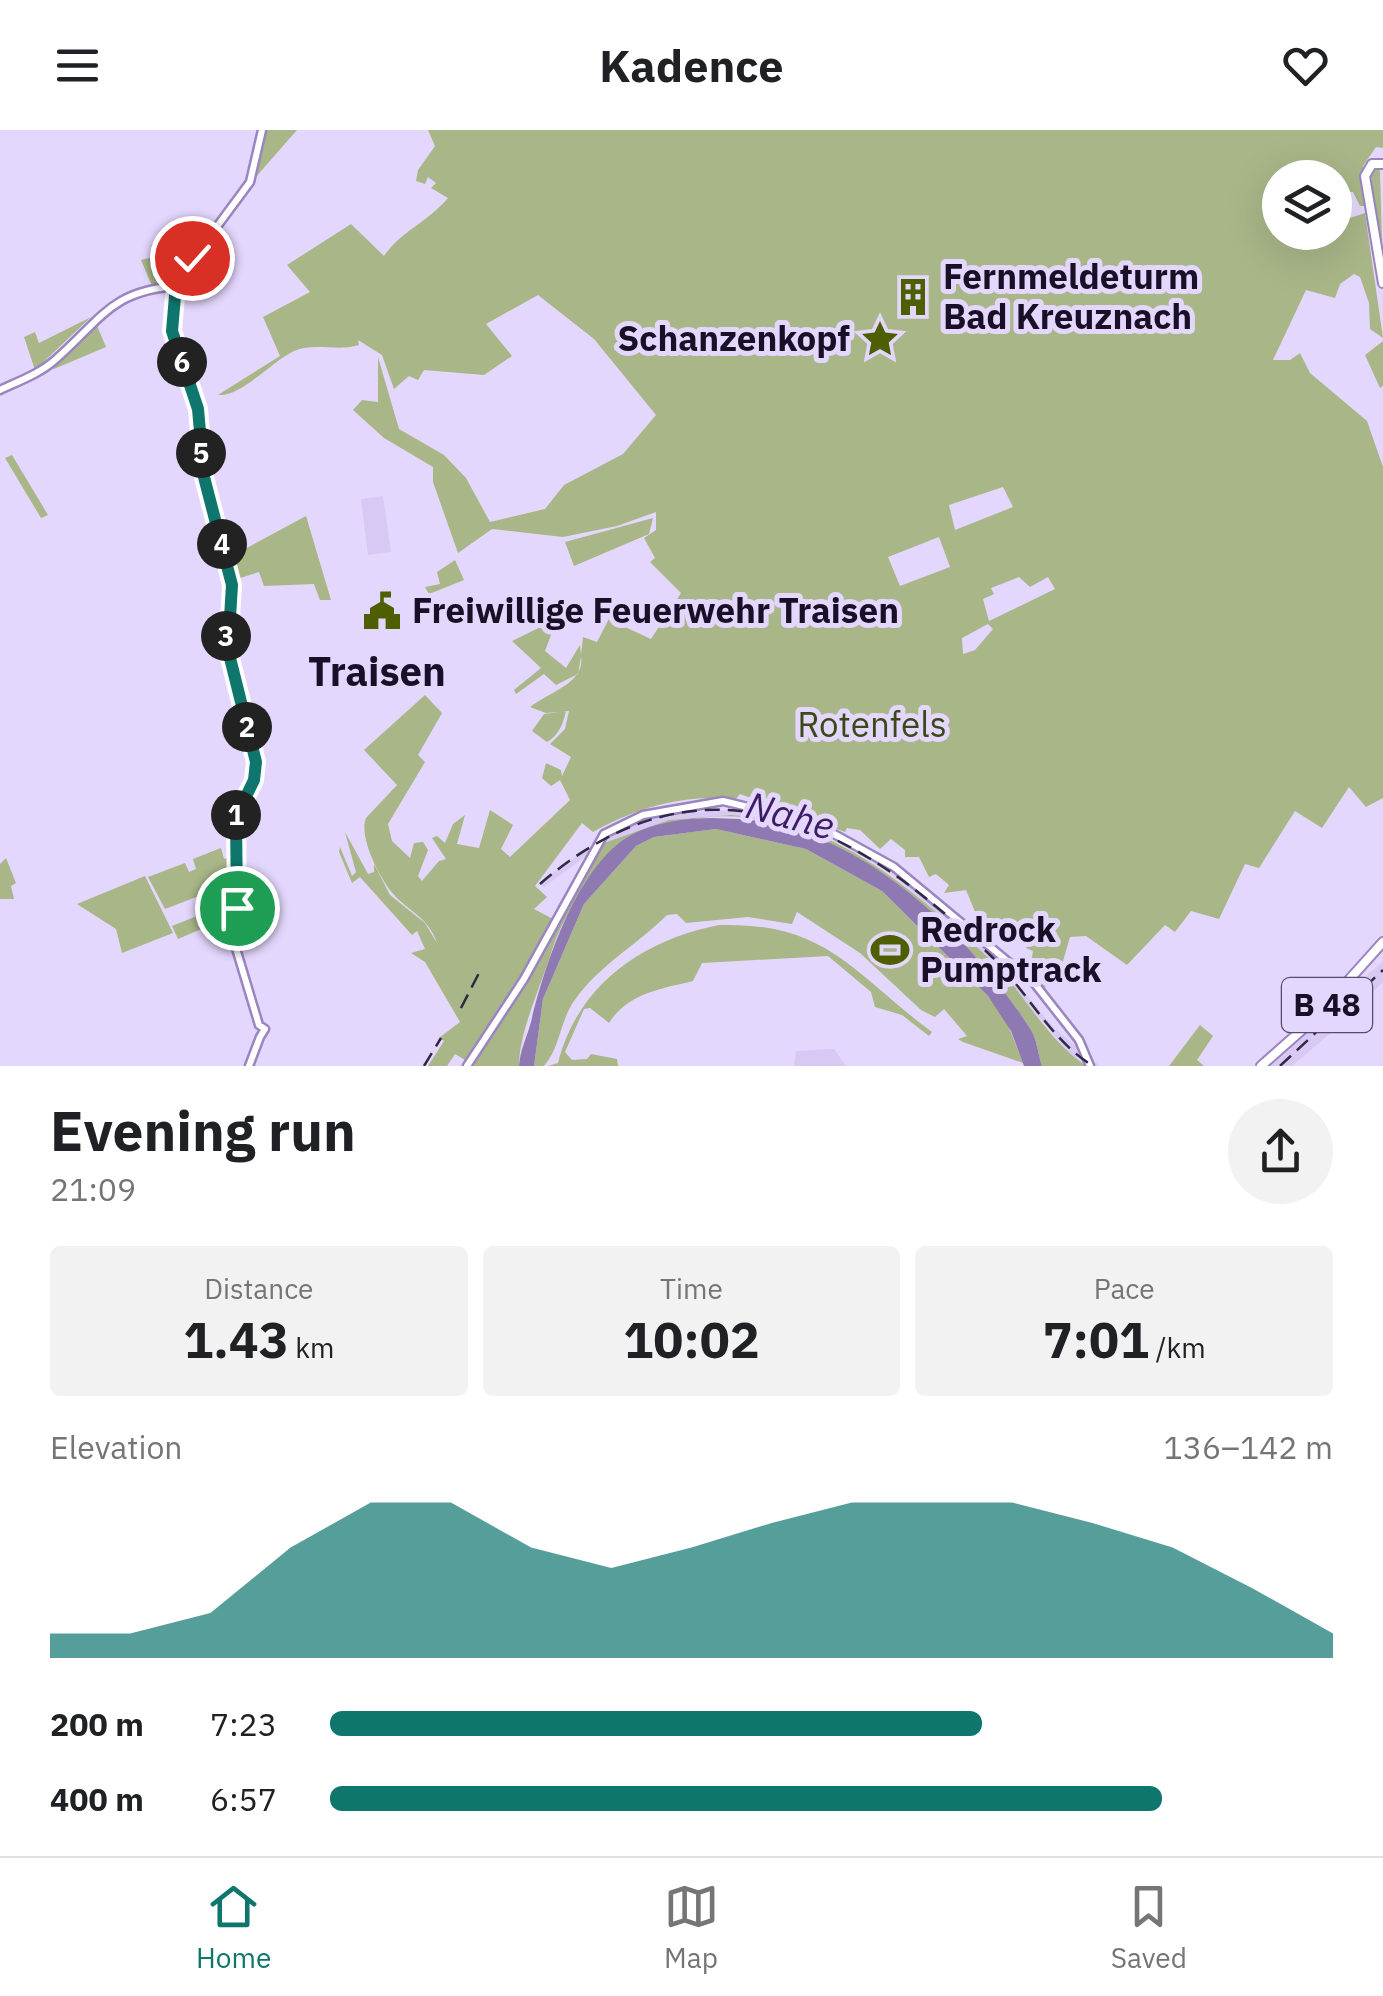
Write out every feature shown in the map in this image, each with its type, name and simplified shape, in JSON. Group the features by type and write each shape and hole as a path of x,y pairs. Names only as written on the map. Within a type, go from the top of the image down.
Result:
{"main road":[{"path":"249,1066 266,1031 259,1025 232,932 238,893 236,817 254,780 256,762 228,650 232,585 204,477 198,409 172,331 178,286 192,258 245,192 257,163 262,130"},
{"path":"1377,163 1366,172 1366,187 1383,283"},
{"path":"0,390 49,364 114,302 178,286"},
{"path":"154,289 175,296"},
{"path":"468,1064 524,979 604,834 636,818 674,808 738,802 834,831 894,867 1013,964 1048,998 1081,1044 1090,1066"},
{"name":"B 48","path":"1263,1064 1314,1020 1383,942"}],"shaded area":[{"path":"383,496 391,552 368,555 361,499"},
{"path":"730,810 797,821 862,849 992,954 1055,1029 1100,1066 1086,1066 1070,1054 987,956 894,876 844,844 797,825 731,815 669,820 604,843 544,887 539,883 591,846 635,825 667,815"},
{"path":"713,818 782,825 857,857 891,879 924,905 983,965 1031,1030 1042,1066 1024,1066 1011,1031 988,996 882,891 806,849 716,829 654,837 636,846 584,904 543,999 534,1066 519,1066 554,947 594,869 612,849 640,831 671,822"},
{"path":"1383,961 1383,982 1340,1025 1292,1066 1265,1066"},
{"path":"834,1049 846,1066 794,1066 796,1051"}],"green space":[{"path":"265,130 297,130 255,178"},
{"name":"Rotenfels","path":"428,130 1383,130 1383,148 1376,147 1363,166 1365,206 1360,206 1352,192 1352,160 1262,160 1262,250 1352,250 1352,217 1365,213 1383,338 1370,329 1369,303 1360,277 1354,274 1340,284 1335,298 1306,290 1273,360 1290,360 1300,353 1310,373 1367,421 1383,467 1383,798 1366,807 1349,787 1322,828 1295,811 1259,868 1245,864 1219,919 1191,911 1175,932 1165,925 1127,965 1086,936 1070,937 1056,985 1042,987 1041,962 1031,964 1033,951 1026,948 1033,938 1020,936 1015,920 986,924 978,919 966,890 944,893 949,885 936,874 929,877 919,857 905,857 905,850 891,839 880,849 860,830 847,828 845,832 826,825 827,821 811,819 811,813 740,794 736,799 699,798 663,804 593,832 582,823 535,886 547,897 534,909 553,919 522,979 465,1060 455,1054 447,1066 428,1066 444,1041 439,1038 460,1022 425,962 411,953 425,949 417,931 412,935 360,877 352,883 339,852 340,847 352,876 356,872 345,832 368,874 374,872 374,864 390,895 425,923 437,943 425,922 390,890 372,859 365,836 366,818 397,785 364,750 425,695 442,713 418,755 425,762 388,824 392,841 410,858 414,843 423,842 428,850 418,876 422,881 439,861 446,859 432,838 437,836 445,843 453,824 465,815 457,844 479,848 490,810 513,825 501,849 510,857 570,800 560,780 551,786 542,778 546,763 561,770 562,776 571,757 550,744 565,729 569,711 546,713 530,707 576,675 556,685 544,674 516,694 514,690 541,668 512,641 557,619 545,651 566,668 580,645 581,655 583,637 597,642 613,611 624,615 623,626 651,639 681,593 650,562 655,558 644,538 656,530 656,512 617,526 563,537 492,529 458,553 433,482 433,467 384,438 353,410 362,400 378,402 378,357 399,429 444,455 466,478 490,522 545,509 564,485 623,454 656,415 594,339 538,295 486,324 512,356 484,375 424,370 418,380 409,376 394,389 382,355 358,340 359,345 351,347 294,351 236,391 218,395 280,356 263,317 310,292 287,265 351,224 384,256 448,198 431,188 436,183 428,177 425,184 416,181 418,170 435,146","holes":["1003,487 1013,507 955,530 949,505","939,537 950,567 900,586 888,557","1019,577 1030,587 1048,577 1055,589 989,621 983,599 994,594 991,588","988,624 993,629 975,650 963,654 962,638"]},
{"path":"1376,167 1380,171 1383,277 1371,176"},
{"path":"200,245 176,283 152,286 141,260"},
{"path":"91,317 35,370 24,337 35,332 39,343"},
{"path":"95,321 106,347 54,369 52,366"},
{"path":"1383,341 1383,386 1380,388 1365,355"},
{"path":"12,455 48,515 41,518 5,458"},
{"path":"306,516 331,600 320,600 314,584 264,586 259,572 237,579 232,556"},
{"path":"653,518 649,534 574,566 565,542"},
{"path":"455,560 464,580 429,594 425,587 440,584 437,572"},
{"path":"566,711 560,729 547,742 532,731 544,714"},
{"path":"731,815 790,825 816,834 889,875 983,953 1054,1037 1086,1066 1042,1066 1033,1034 1003,990 928,911 884,875 836,846 786,826 736,817 648,829 614,849 558,934 527,1023 519,1066 470,1066 527,979 566,902 604,843 669,820"},
{"path":"716,829 806,849 882,891 988,996 1006,1020 1023,1063 958,1039 967,1036 944,1009 935,1017 921,1010 860,953 797,912 792,924 748,917 686,923 677,914 667,915 584,988 569,1009 549,1059 544,1066 534,1066 543,999 584,904 636,846 654,837"},
{"path":"221,848 224,859 230,857 231,870 215,877 217,882 232,876 233,883 165,909 148,877 185,863 189,872 196,869 193,859"},
{"path":"6,858 16,883 11,886 14,899 0,899 0,864"},
{"path":"145,876 173,933 122,953 116,929 77,904"},
{"path":"232,902 229,917 178,939 172,926"},
{"path":"719,925 756,926 813,942 859,972 932,1032 929,1036 902,1015 875,1007 871,992 828,956 702,963 693,981 635,999 609,1023 590,1008 584,1009 565,1052 572,1060 587,1059 591,1054 617,1059 618,1066 548,1066 558,1063 581,1010 618,970 665,942"},
{"path":"1200,1025 1213,1036 1197,1060 1204,1066 1169,1066"}],"railway":[{"path":"540,884 601,841 661,817 719,810 776,818 832,838 886,869 939,909 990,955 1051,1028 1093,1066"},
{"path":"1280,1066 1383,970"},
{"path":"461,1008 479,973"},
{"path":"424,1066 441,1038"}],"place":[{"name":"Fernmeldeturm Bad Kreuznach","path":"913,297"},
{"name":"Schanzenkopf","path":"880,339"},
{"name":"Freiwillige Feuerwehr Traisen","path":"382,611"},
{"name":"Redrock Pumptrack","path":"890,950"}],"district":[{"name":"Traisen","path":"377,672"}],"route":[{"path":"192,258 175,296 172,331 198,409 204,477 229,568 232,601 226,632 228,650 256,762 254,780 238,806 236,817 237,908"}],"water label":[{"name":"Nahe","path":"790,816"}]}
